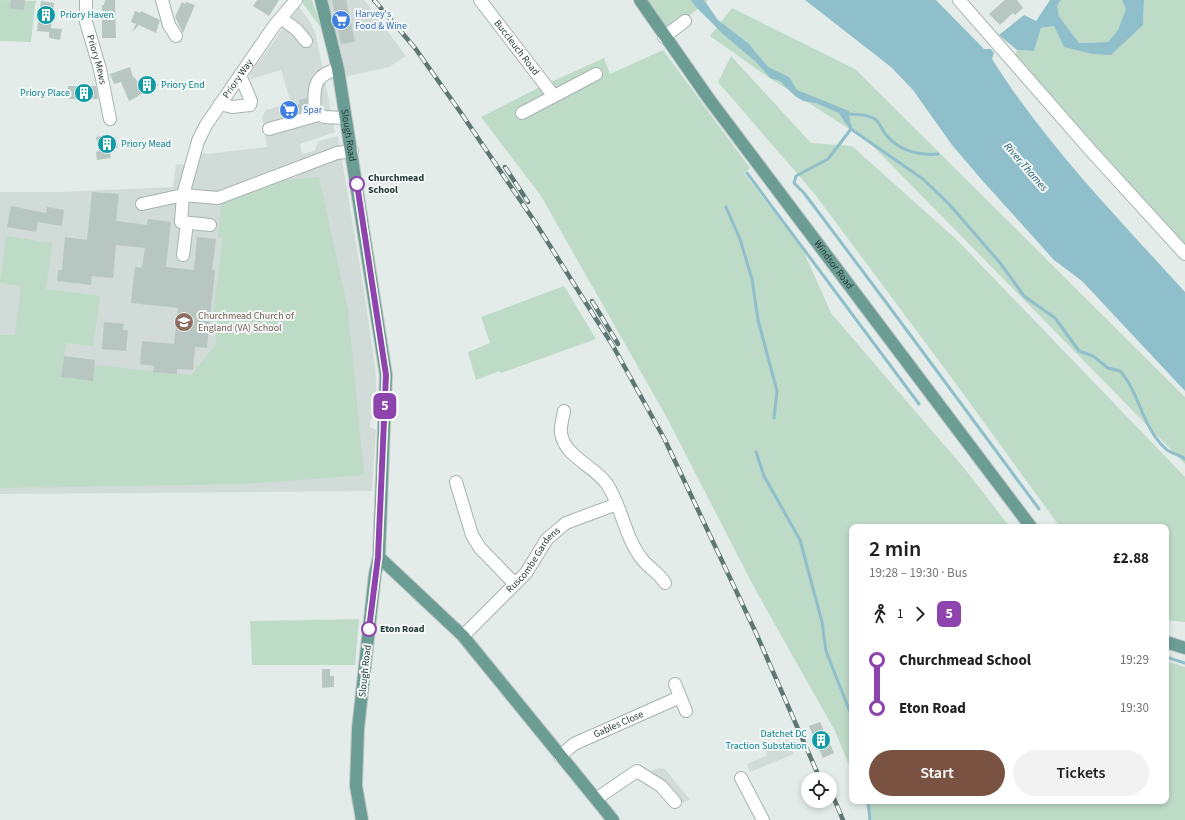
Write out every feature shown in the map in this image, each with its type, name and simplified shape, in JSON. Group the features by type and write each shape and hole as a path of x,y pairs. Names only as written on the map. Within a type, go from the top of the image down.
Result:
{"main road":[{"name":"Slough Road","path":"321,0 338,69 386,375 378,557 358,729 356,786 362,820"},
{"name":"Windsor Road","path":"640,0 664,37 709,99 1029,524"},
{"path":"378,557 463,636 614,820"},
{"path":"1169,643 1185,648"}],"street":[{"name":"Priory Mews","path":"86,0 86,22 100,69 110,119"},
{"path":"162,0 169,25 176,36"},
{"name":"Priory Way","path":"186,223 181,222 183,195 198,141 206,125 240,75 281,18 296,0"},
{"name":"Buccleuch Road","path":"480,0 553,95"},
{"path":"959,0 1092,152 1185,254"},
{"path":"281,18 297,30 306,41"},
{"path":"664,37 685,21"},
{"path":"318,115 315,112 313,95 316,85 323,74 338,69"},
{"path":"522,113 553,95 596,74"},
{"path":"220,104 232,107 250,104 251,101 240,75"},
{"path":"268,129 318,115 345,118"},
{"path":"142,204 183,195 218,198 337,153 352,151"},
{"path":"183,255 186,223 210,225"},
{"path":"564,411 561,433 570,452 593,469 607,484 617,504 632,542 642,560 660,574 665,583"},
{"path":"456,482 472,535 480,548 515,584"},
{"name":"Ruscombe Gardens","path":"463,636 526,573 547,539 566,523 617,504"},
{"path":"675,684 686,712"},
{"name":"Gables Close","path":"560,756 574,744 680,697"},
{"path":"596,799 637,771 661,786 675,802"},
{"path":"741,778 763,820"}],"shaded area":[{"path":"328,0 364,0 406,56 389,67 344,77"},
{"name":"Churchmead Church of England (VA) School","path":"299,7 310,22 316,35 335,132 300,144 302,154 314,151 319,141 338,136 363,285 375,366 377,401 377,415 370,420 370,427 376,430 372,491 0,494 0,192 60,192 173,187 176,164 196,166 197,152 207,154 267,147 262,117 266,110 291,103 281,70 251,79 250,74"},
{"path":"787,739 794,754 750,772 747,764 766,756 768,745 773,742 777,744"},
{"path":"659,768 665,769 690,800 671,807 650,781 646,773"}],"green space":[{"path":"0,0 37,1 35,4 31,42 0,41"},
{"path":"312,0 322,29 301,1"},
{"path":"640,0 708,0 664,37"},
{"path":"1061,0 1122,0 1127,9 1118,30 1108,42 1079,43 1059,16 1057,6"},
{"path":"1144,0 1185,0 1185,254 1013,60 1017,50 1034,51 1041,28 1055,26 1092,54 1143,25"},
{"path":"732,8 855,69 1185,397 1185,464 868,141 765,75 710,36"},
{"path":"663,50 750,168 744,173 803,250 831,313 964,468 1008,524 849,524 849,765 835,731 755,589 667,418 541,196 481,117 540,87 604,58 610,74"},
{"path":"731,56 811,143 852,146 958,241 1185,477 1185,622 1169,620 1169,524 1058,524 954,381 814,193 718,82"},
{"name":"Churchmead Church of England (VA) School","path":"319,177 348,310 364,475 243,484 0,488 0,335 15,335 21,286 0,283 6,236 52,243 46,289 100,296 93,346 66,343 61,377 93,381 95,365 191,375 216,344 217,325 212,321 223,238 218,237 222,200 276,181"},
{"path":"564,286 596,339 501,373 499,371 476,380 468,352 490,343 481,317"},
{"path":"359,619 355,665 252,665 250,621"},
{"path":"1169,662 1185,667 1185,820 872,820 865,804 1169,804"}],"water":[{"path":"691,0 704,0 718,20 749,44 768,67 789,77 797,90 849,111 850,122 853,127 846,124 839,113 816,103 803,101 795,96 780,81 770,78 756,62 724,35"},
{"name":"River Thames","path":"805,0 936,0 984,49 991,49 994,53 992,59 1035,121 1083,180 1185,292 1185,391 1082,281 1054,260 952,145 913,90 891,67"},
{"path":"1050,0 1061,0 1057,6 1059,16 1079,43 1108,42 1118,30 1126,9 1122,0 1144,0 1143,25 1111,55 1092,54 1064,47 1054,26 1041,28 1034,51 1017,50 999,35 1024,15 1036,21"}],"building":[{"path":"11,0 25,0 24,10 10,8"},
{"path":"105,0 115,0 116,38 102,38 102,5 104,5"},
{"path":"257,0 279,0 269,16 253,6"},
{"path":"332,0 346,0 355,42 341,44"},
{"path":"1005,0 1017,0 1023,8 1015,15 1013,13 1000,25 989,14"},
{"name":"Priory Haven","path":"41,1 54,3 51,28 62,29 60,40 49,38 49,32 37,31"},
{"path":"182,2 185,4 186,2 195,5 183,33 175,17"},
{"path":"135,11 140,13 141,11 160,20 156,33 139,25 132,32 136,24 131,22"},
{"name":"Priory End","path":"130,67 133,77 141,87 154,79 158,85 129,101 121,82 114,84 110,74"},
{"name":"Priory Place","path":"68,86 96,86 98,99 69,99"},
{"path":"307,98 307,110 287,116 285,108 300,104 299,100"},
{"name":"Priory Mead","path":"106,135 107,140 116,138 118,148 109,149 111,158 97,160 96,152 99,151 96,137"},
{"path":"92,192 119,194 116,221 147,225 148,219 171,222 166,267 194,270 197,237 216,239 212,270 215,270 207,348 195,347 193,370 177,369 177,374 153,372 154,366 140,364 142,341 174,344 178,308 131,303 135,267 142,268 145,248 116,245 113,278 92,276 91,285 57,281 58,270 62,270 65,237 87,240"},
{"path":"11,206 46,213 47,207 64,210 62,226 38,222 36,232 7,227"},
{"path":"104,322 124,324 123,330 128,330 126,351 102,349"},
{"path":"64,356 95,360 93,381 61,377"},
{"path":"322,669 330,669 330,676 334,676 334,687 322,688"},
{"name":"Datchet DC Traction Substation","path":"820,722 834,753 823,758 809,726"}],"waterway":[{"path":"850,114 871,117 878,123 884,133 892,141 904,149 917,153 938,154"},
{"path":"849,125 851,129 923,179 949,204 1001,264 1024,296 1055,318 1079,351 1093,356 1108,368 1120,371 1127,380 1146,421 1158,441 1168,451 1185,459"},
{"path":"851,129 828,159 796,176 794,183 804,193 1039,509"},
{"path":"747,173 919,404"},
{"path":"726,207 740,239 752,279 758,320 777,391 774,418"},
{"path":"756,452 764,476 800,540 822,622 826,651 849,709"},
{"path":"1169,658 1185,663"},
{"path":"868,804 870,820"}],"railway":[{"path":"374,0 415,48 461,113 535,222 613,346 665,440 756,633 817,772"},
{"path":"505,167 528,202"},
{"path":"592,301 618,344"},
{"path":"837,806 843,820"}],"bus line":[{"name":"5","path":"357,184 386,375 378,557 369,629"}],"place":[{"name":"Priory Haven","path":"46,15"},
{"name":"Harvey's Food & Wine","path":"341,20"},
{"name":"Priory End","path":"147,85"},
{"name":"Priory Place","path":"84,93"},
{"name":"Spar","path":"289,110"},
{"name":"Priory Mead","path":"107,144"},
{"name":"Churchmead School","path":"357,184"},
{"name":"Churchmead Church of England (VA) School","path":"184,322"},
{"name":"Eton Road","path":"369,629"},
{"name":"Datchet DC Traction Substation","path":"821,740"}]}
